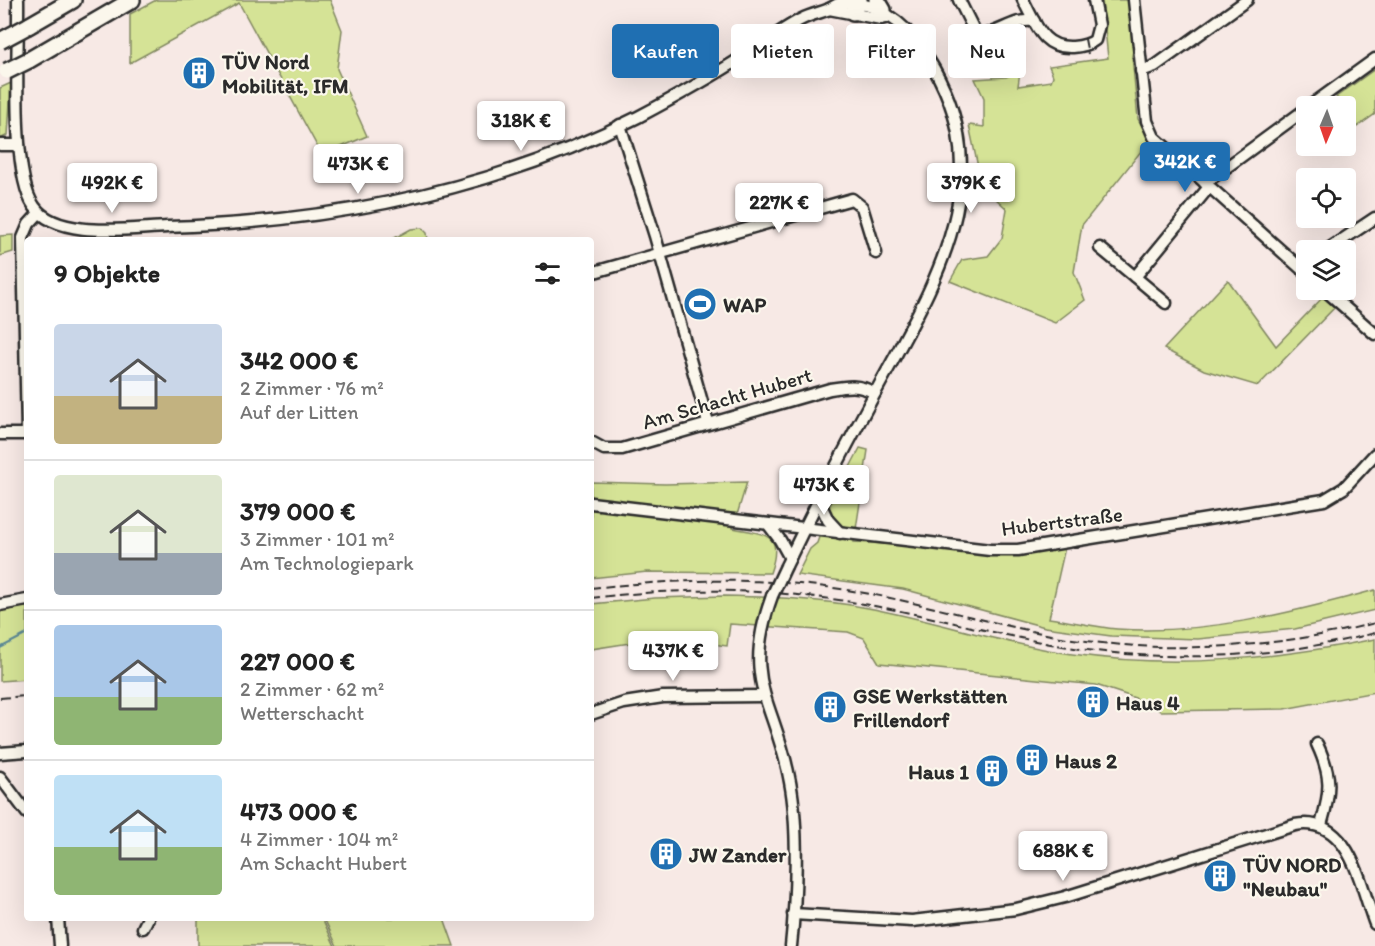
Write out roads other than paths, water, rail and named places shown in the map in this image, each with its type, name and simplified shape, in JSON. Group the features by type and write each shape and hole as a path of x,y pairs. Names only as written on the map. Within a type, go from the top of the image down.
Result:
{"highway":[{"path":"0,41 73,0"},
{"path":"4,73 132,0"}],"street":[{"path":"18,0 19,145 22,181 30,202 39,213 67,226 93,229 201,226 327,214 405,200 477,182 528,164 620,125 731,64 798,21 829,9 853,4 883,9 923,50 948,101 954,123 960,180 956,219 950,243 936,279 818,499 788,562 763,623 758,659 763,696 785,760 793,799 791,946"},
{"path":"959,0 972,24"},
{"path":"1024,4 1041,36 1050,44 1065,47 1090,44 1095,39 1099,31 1094,0"},
{"path":"1134,0 1141,71 1150,129 1154,137 1296,261"},
{"path":"1141,71 1155,66 1246,0"},
{"path":"1010,24 1023,20 1034,21"},
{"path":"1324,96 1375,59"},
{"path":"1135,277 1207,185 1296,117"},
{"path":"620,125 660,253 708,423"},
{"path":"0,145 19,145"},
{"path":"594,272 852,199 862,207 876,253"},
{"path":"24,292 23,238 29,224 39,213"},
{"path":"1342,240 1375,218"},
{"path":"1100,248 1166,303"},
{"path":"1337,300 1375,333"},
{"name":"Am Schacht Hubert","path":"594,444 604,449 622,449 708,423 851,385 875,393"},
{"path":"0,434 24,433"},
{"name":"Hubertstraße","path":"594,503 990,550 1018,550 1324,500 1344,488 1375,454"},
{"path":"818,499 828,520 840,532"},
{"path":"768,524 780,540 788,562"},
{"path":"0,605 24,601"},
{"path":"594,713 628,702 663,697 763,696"},
{"path":"1317,744 1326,764 1330,792 1321,825"},
{"path":"0,753 24,751"},
{"path":"0,777 24,809"},
{"path":"793,914 896,921 993,913 1065,897 1295,825 1321,825 1336,834 1346,848 1375,924"},
{"path":"58,921 60,946"}],"waterway":[{"path":"0,648 24,636"}],"railway":[{"path":"1085,39 1088,54"},
{"path":"594,588 708,581 767,582 826,587 914,603 1061,637 1139,646 1218,647 1258,644 1298,639 1375,623"},
{"path":"594,598 693,591 795,595 892,609 1066,647 1165,656 1271,652 1375,633"},
{"path":"0,698 24,696"}],"place":[{"name":"TÜV Nord Mobilität, IFM","path":"199,73"},
{"name":"WAP","path":"700,304"},
{"name":"Haus 4","path":"1093,702"},
{"name":"GSE Werkstätten Frillendorf","path":"830,707"},
{"name":"Haus 2","path":"1032,760"},
{"name":"Haus 1","path":"992,771"},
{"name":"JW Zander","path":"666,854"},
{"name":"TÜV NORD \"Neubau\"","path":"1220,876"}]}
